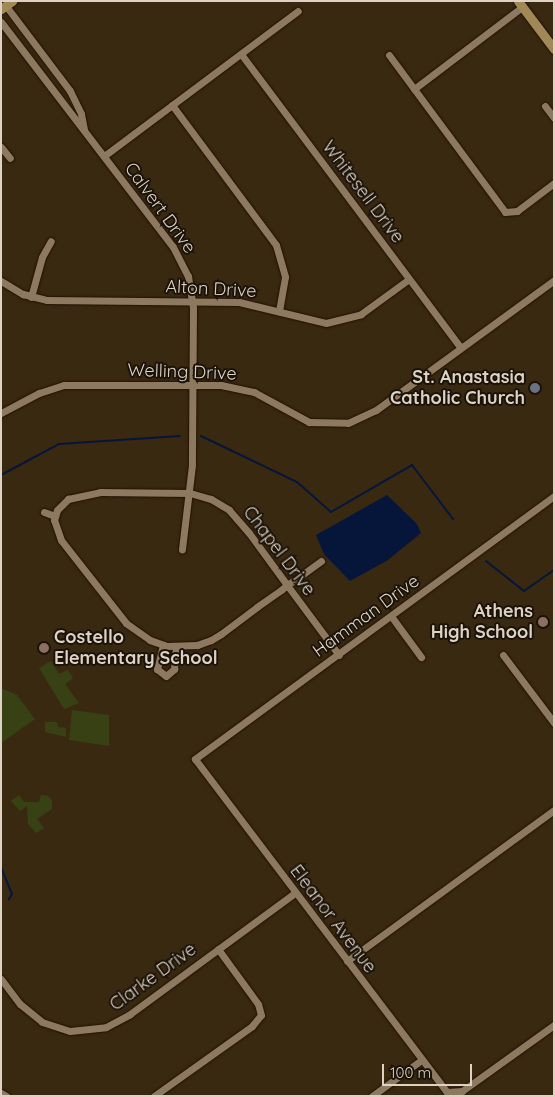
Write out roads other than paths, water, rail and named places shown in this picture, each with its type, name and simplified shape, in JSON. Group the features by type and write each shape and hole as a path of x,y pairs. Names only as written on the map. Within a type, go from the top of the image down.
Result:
{"main road":[{"path":"520,4 554,49"}],"street":[{"path":"414,89 520,4"},
{"name":"Calvert Drive","path":"6,5 73,97 84,129"},
{"path":"104,156 298,11"},
{"name":"Calvert Drive","path":"1,22 179,256 188,276 193,300 193,386 190,493 182,549"},
{"name":"Whitesell Drive","path":"241,54 460,347"},
{"path":"389,55 505,212 517,211 554,182"},
{"path":"37,69 48,62"},
{"path":"172,105 276,245 285,271 279,311"},
{"path":"544,106 554,118"},
{"path":"1,147 10,158"},
{"path":"31,297 42,258 51,241"},
{"name":"Alton Drive","path":"1,281 31,297 247,303 317,322 342,321 365,312 409,279"},
{"name":"Welling Drive","path":"1,413 39,393 64,385 236,387 254,392 301,419 340,425 367,416 554,280"},
{"name":"Chapel Drive","path":"55,516 61,504 77,495 100,492 190,493 211,499 229,510 338,655"},
{"name":"Hamman Drive","path":"194,759 554,496"},
{"path":"44,512 55,516 55,529 61,540 126,623 150,640 163,645 197,645 211,640 321,561"},
{"path":"391,616 421,657"},
{"path":"163,645 157,668 166,676 174,669 176,646"},
{"path":"503,655 554,723"},
{"name":"Eleanor Avenue","path":"194,759 441,1088 451,1094 462,1091 554,1025"},
{"path":"347,961 554,810"},
{"name":"Clarke Drive","path":"1,979 4,990 42,1022 70,1031 94,1030 124,1018 295,893"},
{"path":"154,1096 252,1026 261,1015 258,1004 218,949"},
{"path":"372,1096 420,1060"}],"water":[{"path":"387,495 417,524 421,533 388,560 350,581 324,554 316,535"}],"waterway":[{"path":"1,475 59,444 180,436"},
{"path":"201,436 297,482 331,512 412,465 453,519"},
{"path":"486,561 524,591 554,570"},
{"path":"1,867 12,894 9,899"}],"place":[{"name":"St. Anastasia Catholic Church","path":"535,388"},
{"name":"Athens High School","path":"543,622"},
{"name":"Costello Elementary School","path":"44,648"}]}
